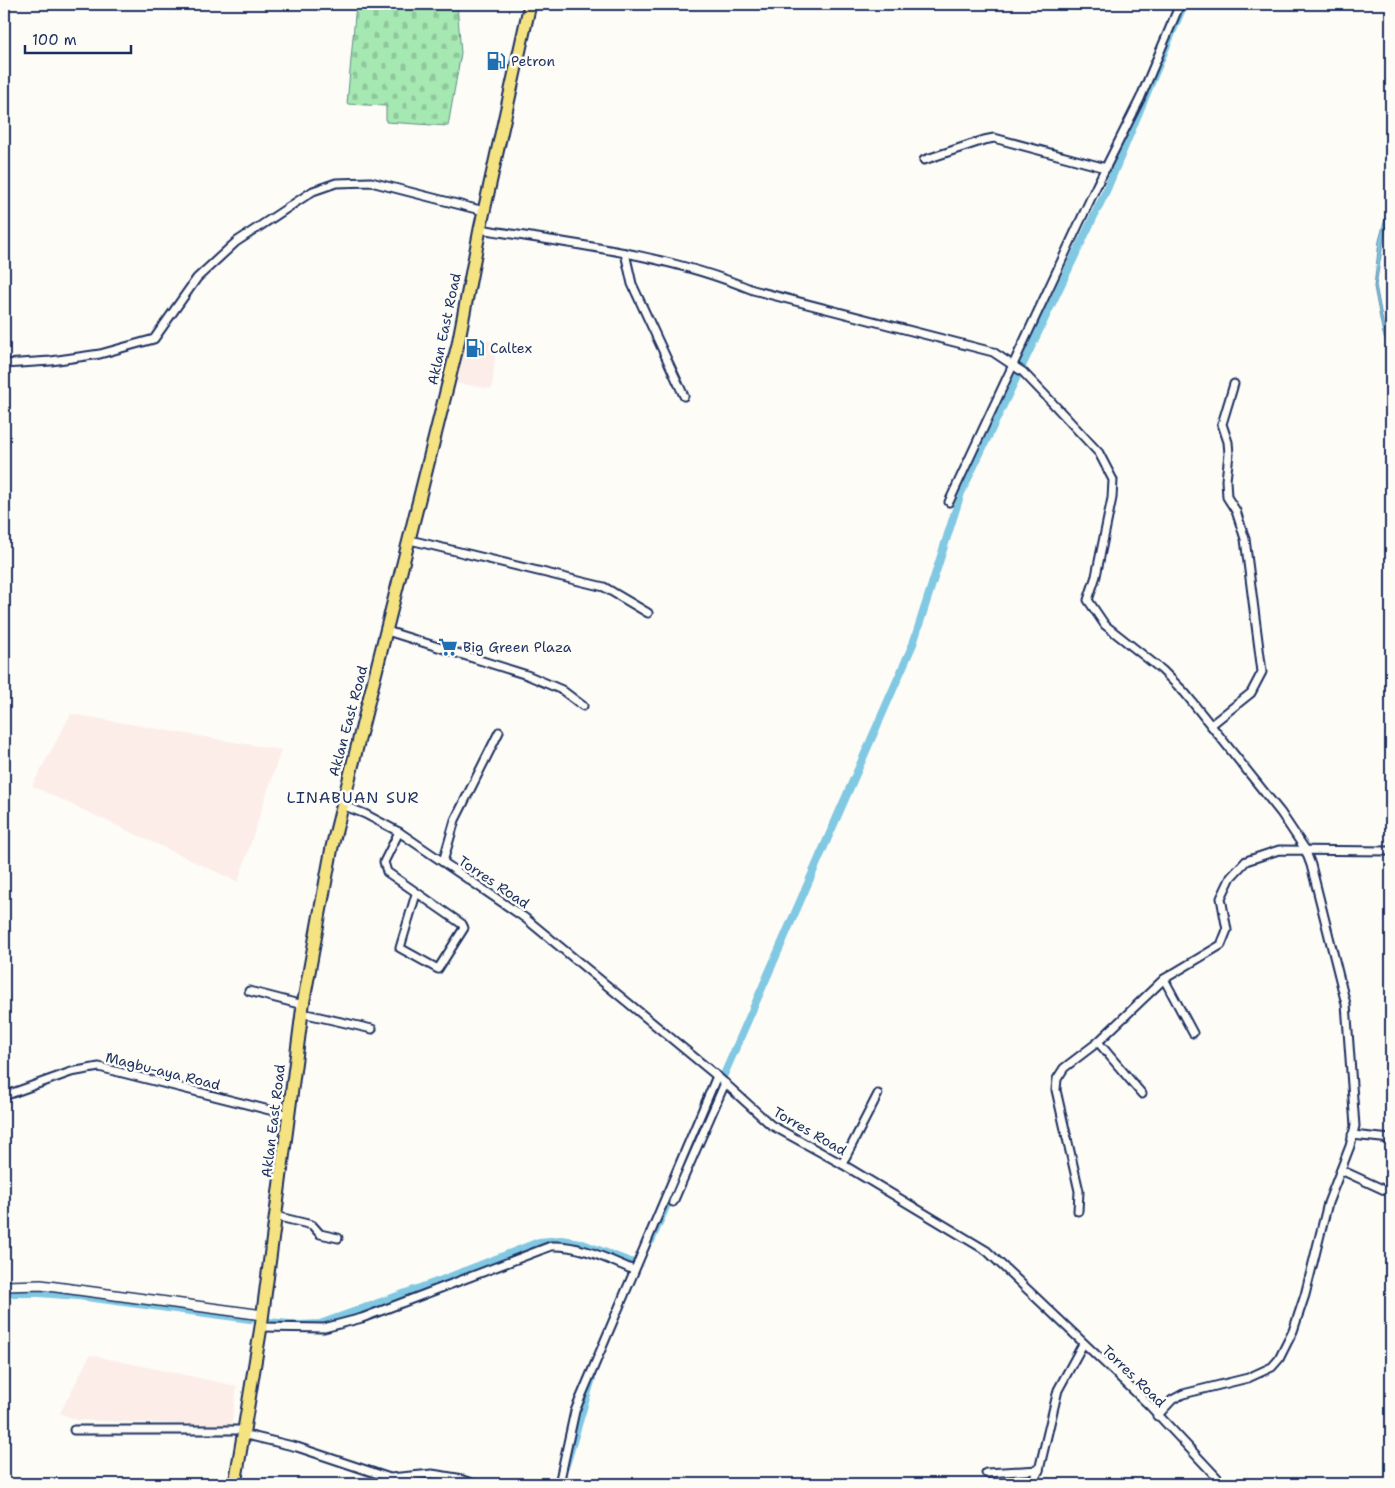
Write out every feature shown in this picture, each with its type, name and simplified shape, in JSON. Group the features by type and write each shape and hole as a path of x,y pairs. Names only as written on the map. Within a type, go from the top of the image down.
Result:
{"main road":[{"name":"Aklan East Road","path":"235,1484 262,1321 302,1009 342,805 458,344 480,229 530,4"}],"street":[{"path":"949,502 1140,99 1180,4"},
{"path":"924,160 994,138 1106,168"},
{"path":"4,364 51,361 100,354 154,339 196,278 236,242 312,191 336,183 371,182 484,212"},
{"path":"480,229 625,253 716,274 753,290 872,319 993,352 1023,372 1099,453 1113,480 1112,498 1096,576 1088,600 1105,626 1162,670 1186,693 1281,813 1305,849 1311,865 1346,1004 1354,1126 1318,1236 1305,1295 1293,1331 1279,1359 1272,1367 1248,1378 1183,1394 1172,1400 1158,1416"},
{"path":"625,253 632,284 684,396"},
{"path":"1211,725 1251,693 1262,672 1245,539 1236,511 1227,497 1226,480 1229,454 1228,442 1222,424 1234,384"},
{"path":"410,540 604,587 648,613"},
{"path":"387,631 526,675 562,690 582,706"},
{"path":"443,862 455,820 500,732"},
{"name":"Torres Road","path":"342,805 365,814 399,832 525,918 722,1080 772,1126 842,1164 987,1251 1158,1416 1223,1484"},
{"path":"399,832 384,862 387,872 416,894 462,924 464,928 438,969 400,948 416,894"},
{"path":"1078,1211 1080,1191 1058,1107 1057,1079 1064,1068 1098,1042 1164,979 1220,945 1227,930 1221,898 1231,876 1246,861 1279,850 1391,851"},
{"path":"1164,979 1193,1033"},
{"path":"248,991 372,1029"},
{"path":"1098,1042 1142,1094"},
{"name":"Magbu-aya Road","path":"4,1096 71,1072 99,1067 288,1114"},
{"path":"673,1202 722,1080"},
{"path":"559,1484 575,1411 634,1270 722,1080"},
{"path":"842,1164 878,1094"},
{"path":"1352,1135 1391,1139"},
{"path":"1341,1170 1391,1193"},
{"path":"276,1216 312,1225 320,1234 338,1238"},
{"path":"4,1286 40,1285 316,1329 343,1323 551,1246 580,1248 634,1270"},
{"path":"1032,1484 1039,1470 1058,1390 1083,1344"},
{"path":"74,1430 243,1432 297,1447 390,1478 432,1474 457,1478 474,1484"},
{"path":"986,1473 1039,1470"}],"shaded area":[{"path":"465,336 496,342 492,389 456,383"},
{"path":"71,714 281,750 238,882 32,786"},
{"path":"90,1355 237,1386 231,1426 77,1420 60,1413"}],"green space":[{"path":"356,4 457,4 461,53 448,126 386,122 386,106 347,104"}],"water":[{"path":"1391,196 1376,285 1385,333 1391,353 1383,334 1374,287 1379,241"}],"waterway":[{"path":"651,1241 913,644 961,493 1107,189 1184,4"},
{"path":"269,1322 300,1325 320,1324 442,1280 539,1242 561,1240 580,1243 633,1263"},
{"path":"4,1293 79,1296 250,1319"},
{"path":"566,1465 592,1378"}],"place":[{"name":"Petron","path":"496,61"},
{"name":"Caltex","path":"475,348"},
{"name":"Big Green Plaza","path":"448,647"}],"district":[{"name":"LINABUAN SUR","path":"353,797"}]}
